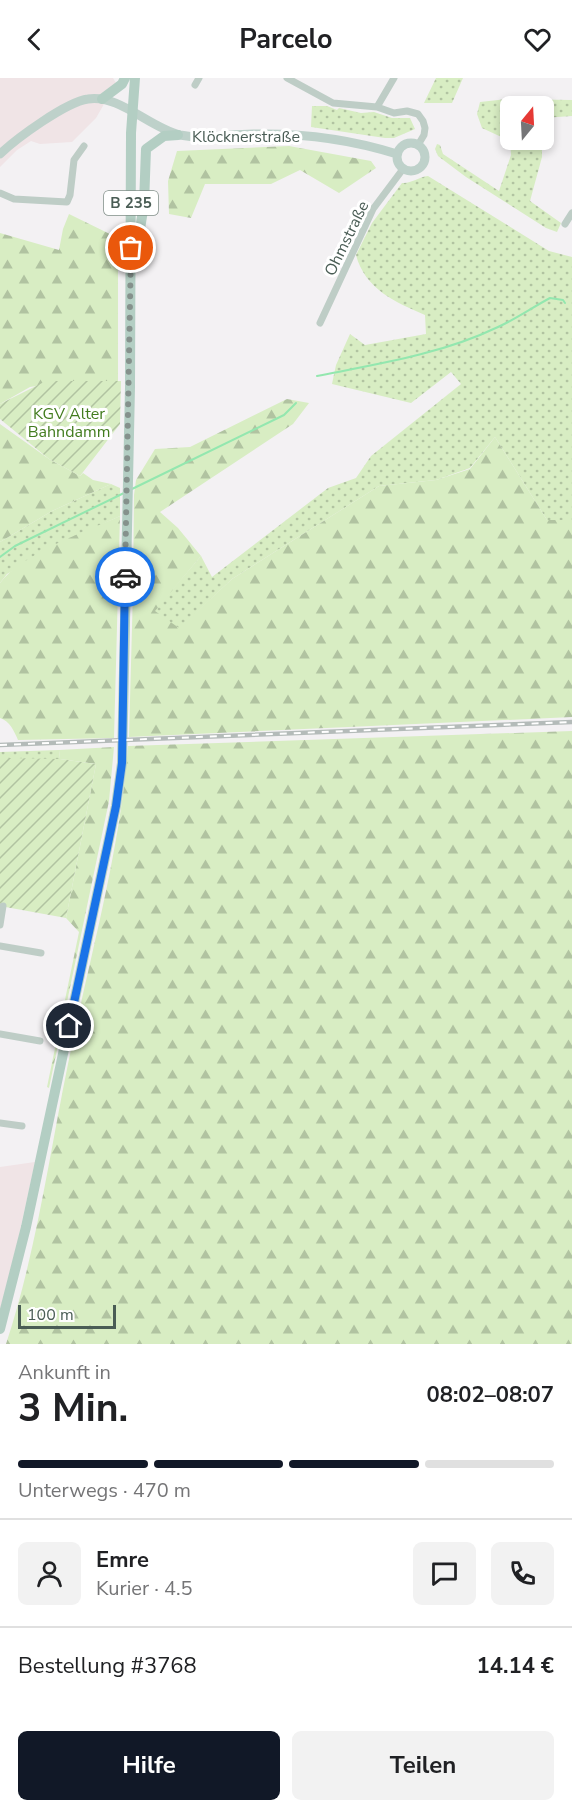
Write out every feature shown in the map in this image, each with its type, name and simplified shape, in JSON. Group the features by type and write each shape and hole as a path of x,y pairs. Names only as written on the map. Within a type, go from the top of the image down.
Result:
{"main road":[{"path":"102,99 122,84 125,78"},
{"name":"B 235","path":"0,1329 27,1227 116,806 122,763 131,293 131,134 135,78"},
{"path":"131,293 144,204 146,149 164,136 178,135"}],"street":[{"path":"287,78 333,103 377,106 394,113 407,111 418,114 425,128 418,145"},
{"path":"377,106 394,78"},
{"name":"Klöcknerstraße","path":"102,99 118,104 150,123 178,135 201,137 255,134 318,136 369,145 397,154"},
{"path":"0,154 18,139 63,110 83,100 102,99"},
{"path":"405,144 418,145 425,154 423,165 414,171 403,169 398,162 397,154 405,144"},
{"path":"0,193 14,199 67,202 70,195 74,160 84,146"},
{"name":"Ohmstraße","path":"321,323 373,209 403,169"},
{"path":"565,224 572,213"},
{"path":"0,925 3,906"},
{"path":"0,946 41,953"},
{"path":"0,1034 40,1041"},
{"path":"0,1123 22,1126"}],"shaded area":[{"path":"0,78 113,78 116,83 96,118 72,142 40,144 31,141 17,150 0,167"},
{"path":"35,1162 17,1244 0,1310 0,1167"}],"green space":[{"path":"436,78 463,78 452,103 424,103"},
{"path":"500,100 500,136 482,128 477,114 480,102"},
{"path":"554,100 572,100 572,116 554,117"},
{"path":"312,106 327,106 337,110 339,108 361,113 374,112 392,118 410,118 415,129 394,138 385,138 311,127"},
{"path":"437,144 440,145 443,154 499,191 511,150 542,150 530,201 561,223 557,232 546,228 466,177 438,156 435,149"},
{"path":"289,146 371,161 376,168 339,193 300,170 271,184 205,184 191,218 169,214 168,181 177,151"},
{"path":"428,176 549,251 572,257 572,520 547,520 495,437 470,468 436,480 379,486 232,579 179,629 154,611 201,556 212,577 328,488 356,478 371,456 461,384 451,372 411,403 332,384 336,365 350,334 365,345 426,334 425,315 383,293 366,277 356,255 372,223 402,183"},
{"path":"69,214 118,238 118,383 68,381 30,387 0,404 0,233 59,250"},
{"name":"KGV Alter Bahndamm","path":"46,381 121,381 120,424 80,476 49,459 0,419 0,404"},
{"path":"287,399 309,403 293,424 160,512 178,528 201,556 155,611 179,628 232,579 379,486 436,480 470,469 495,437 547,520 572,520 572,717 129,737 136,480 155,449 190,447"},
{"path":"0,424 49,459 80,476 83,473 93,480 111,484 52,511 0,542"},
{"path":"111,484 120,488 120,516 79,535 7,574 0,583 0,542 52,511"},
{"path":"120,516 114,738 18,740 9,724 0,718 0,583 10,572 38,553"},
{"path":"572,731 572,1344 6,1344 34,1240 68,1064 103,906 118,826 128,746"},
{"path":"114,747 109,801 49,1088 47,1087 79,932 66,918 96,764 60,759 59,750"},
{"path":"59,750 60,759 0,759 0,752"},
{"path":"0,759 60,759 96,764 66,918 0,906"}],"waterway":[{"path":"317,376 409,357 455,344 505,324 550,298 563,300 565,303"},
{"path":"132,489 284,415 296,403"},
{"path":"0,557 15,546 124,493"}],"railway":[{"path":"0,745 572,722"}],"way so far":[{"path":"125,577 131,248"}],"route":[{"path":"69,1026 116,806 122,763 125,577"}]}
